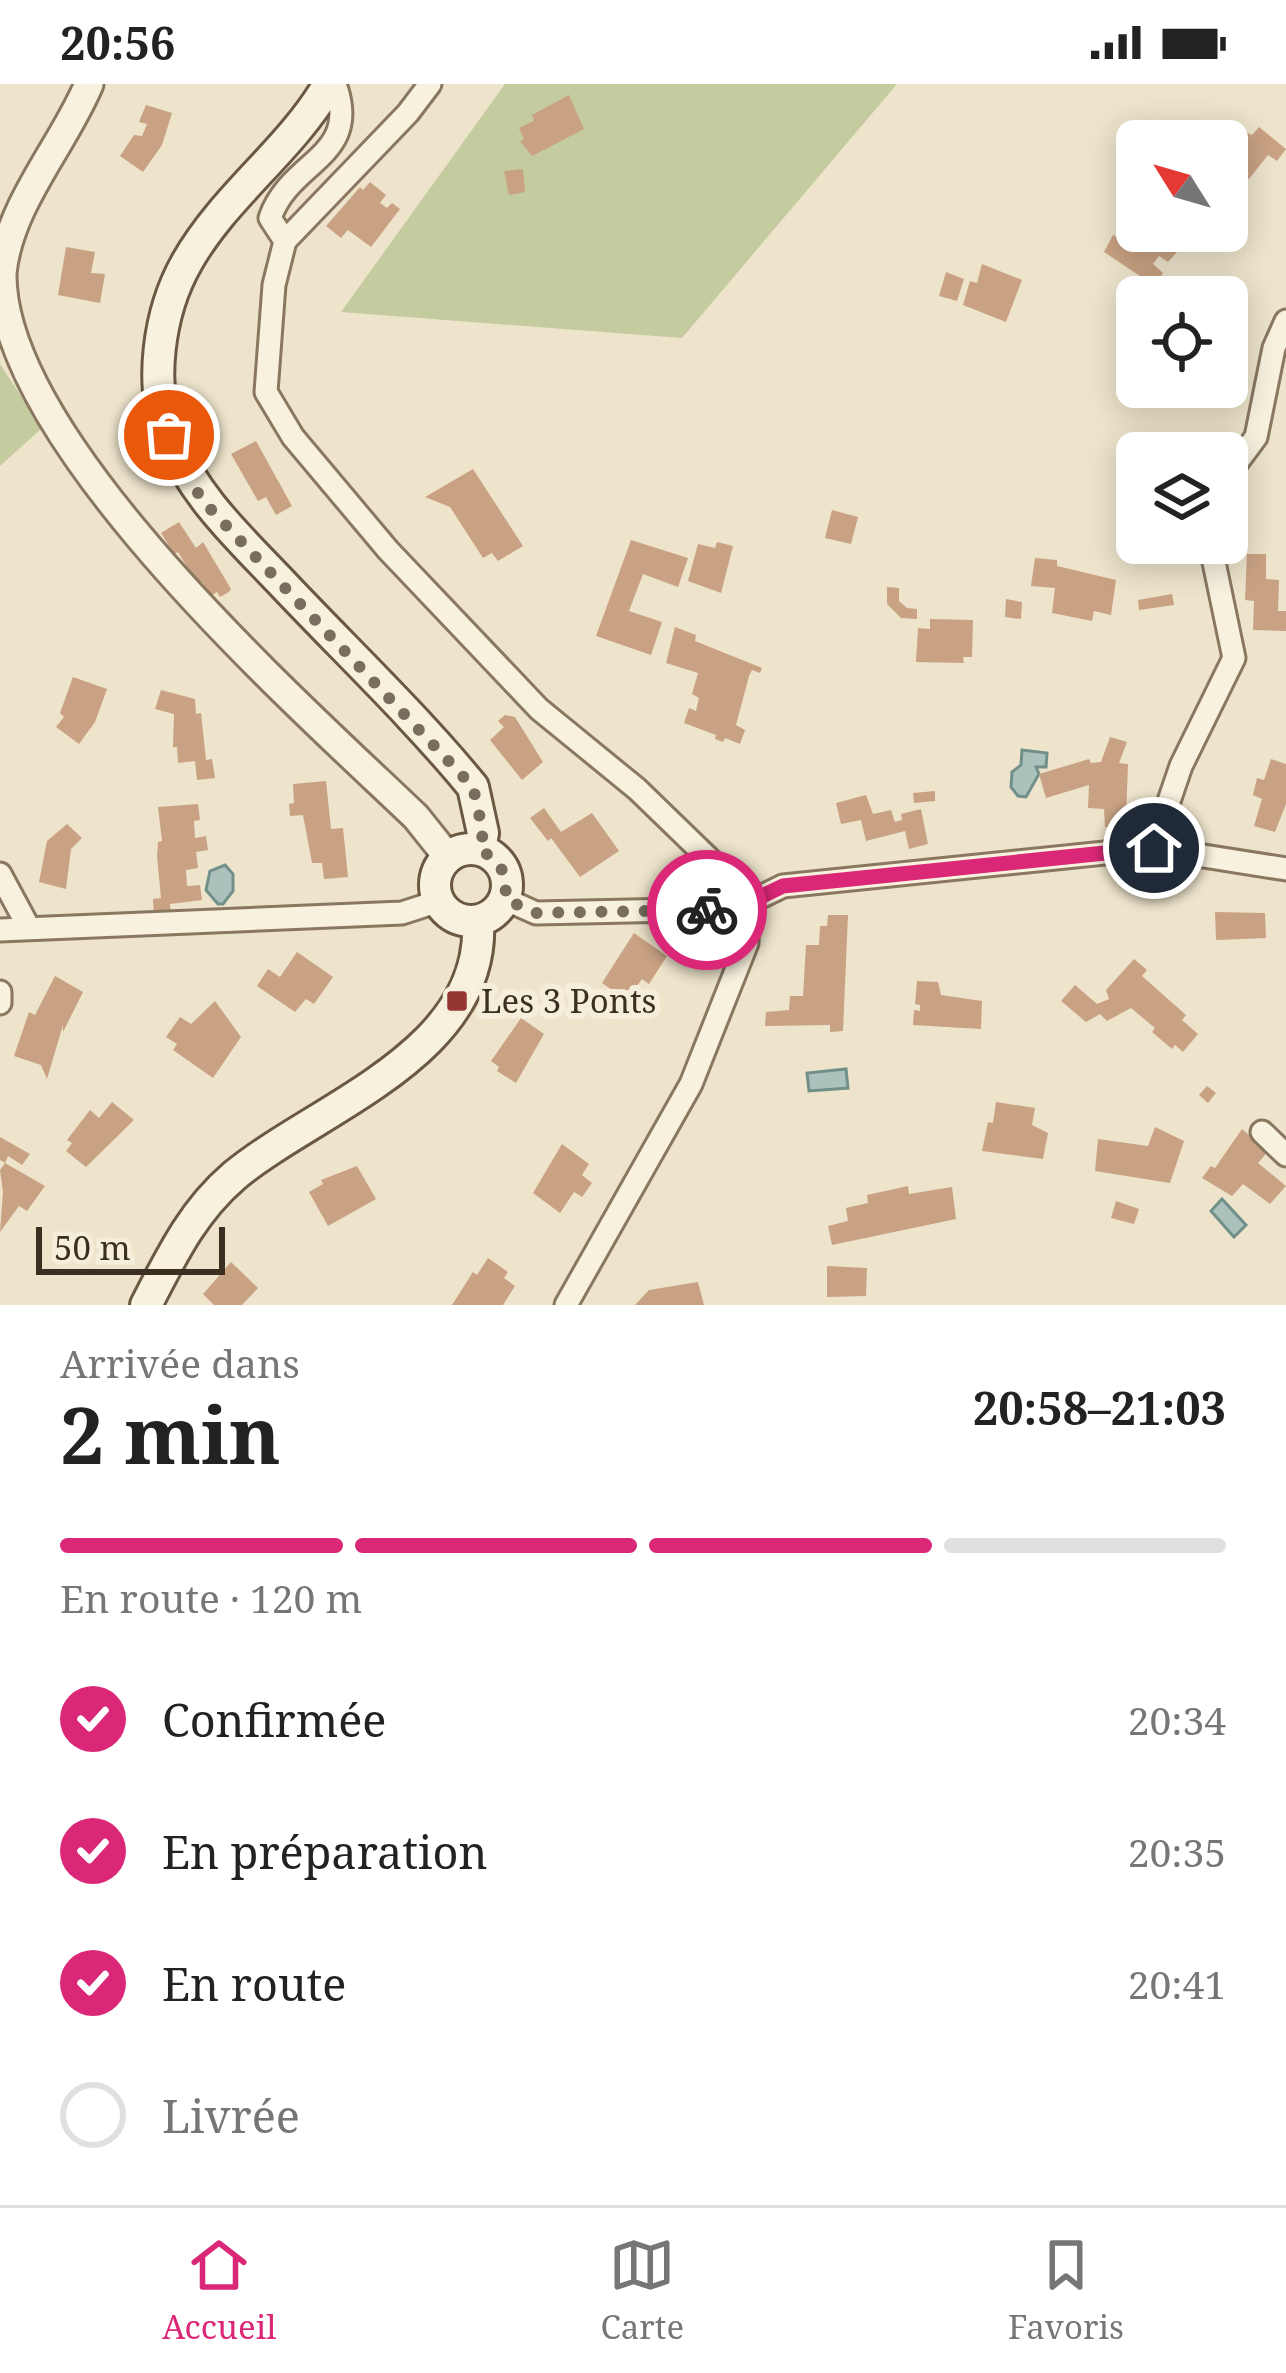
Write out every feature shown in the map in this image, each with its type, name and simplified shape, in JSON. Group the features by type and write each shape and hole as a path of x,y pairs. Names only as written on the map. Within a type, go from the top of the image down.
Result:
{"main road":[{"path":"332,84 225,209 186,263 166,316 157,381 169,435 201,499 473,787 483,832 480,850"},
{"path":"480,850 503,869 505,899 494,914 478,921 460,920 439,901 435,883 439,868 458,852 480,850"},
{"path":"146,1305 191,1219 235,1175 424,1046 457,1001 479,941 478,921"}],"street":[{"path":"89,84 75,118 13,226 2,269 1,312 10,349 69,453 133,538 190,600 416,817 448,857"},
{"path":"285,241 271,218 277,197 341,130 344,108 332,84"},
{"path":"430,84 285,241 274,285 266,392 293,437 388,550 539,709 637,789 734,882 748,903 747,944 691,1084 566,1305"},
{"path":"1248,448 1256,437 1274,348 1286,321"},
{"path":"1154,848 1181,766 1234,658 1214,564"},
{"path":"505,899 536,913 725,909 783,886 1154,848 1286,869"},
{"path":"0,874 29,928"},
{"path":"0,929 403,913 439,901"},
{"path":"0,992 0,1004"},
{"path":"1262,1132 1286,1155"}],"green space":[{"path":"505,84 897,84 682,338 341,312"},
{"path":"0,364 42,428 0,466"}],"water":[{"path":"1022,750 1047,753 1046,767 1036,767 1039,774 1026,797 1018,796 1011,787"},
{"path":"225,865 233,874 233,891 218,904 206,890 210,871"},
{"path":"846,1069 848,1088 809,1091 807,1073"},
{"path":"1222,1199 1246,1225 1234,1237 1211,1211"}],"building":[{"path":"569,95 584,129 532,156 520,141 524,139 519,128 534,121 532,115"},
{"path":"146,105 172,113 162,145 143,172 120,156 134,135 142,136 147,124 139,122"},
{"path":"1259,127 1286,149 1277,161 1268,155 1249,179 1248,133 1252,135"},
{"path":"523,169 525,192 509,195 504,171"},
{"path":"370,182 386,195 380,203 400,209 371,247 348,230 341,238 326,226"},
{"path":"1113,235 1116,252 1177,252 1168,262 1159,256 1153,264 1161,276 1140,276 1104,252"},
{"path":"66,247 95,252 91,273 105,274 100,303 58,295"},
{"path":"982,264 1022,280 1006,322 963,305 970,281 977,283"},
{"path":"946,272 964,279 957,301 939,296"},
{"path":"256,441 292,506 276,515 266,497 258,501 231,454"},
{"path":"473,469 523,546 498,561 492,553 483,558 450,507 425,497"},
{"path":"832,510 858,517 851,544 825,538"},
{"path":"179,522 196,548 203,542 229,592 211,596 202,582 198,585 178,552 174,554 161,533"},
{"path":"631,540 688,558 678,587 643,574 629,611 662,622 651,655 596,636"},
{"path":"717,542 733,546 721,593 688,581 698,544 715,548"},
{"path":"1248,554 1266,554 1266,579 1279,580 1278,611 1286,611 1286,631 1253,630 1254,601 1245,600"},
{"path":"1035,558 1057,560 1057,566 1116,580 1111,615 1094,611 1092,621 1052,613 1055,588 1031,586"},
{"path":"887,587 899,588 899,601 917,609 917,619 901,618 887,604"},
{"path":"1172,594 1174,605 1139,610 1138,600"},
{"path":"1006,599 1022,602 1021,619 1005,617"},
{"path":"930,619 973,620 972,657 963,657 964,663 916,662 918,628 930,629"},
{"path":"675,627 696,635 695,641 762,668 749,676 736,725 745,730 740,744 715,739 716,735 684,723 689,708 696,711 699,698 692,694 698,673 666,663"},
{"path":"73,677 107,689 95,722 79,744 56,727 64,717 60,713"},
{"path":"161,690 195,699 206,760 212,759 215,778 197,780 195,761 178,763 177,747 173,747 174,714 155,709"},
{"path":"505,715 515,717 543,762 522,780 490,740 504,727 498,721"},
{"path":"1110,737 1127,742 1119,763 1128,764 1126,818 1131,829 1105,827 1104,809 1088,808 1089,785 1046,798 1039,774 1089,759 1101,762"},
{"path":"1271,759 1286,764 1286,804 1275,832 1254,826 1262,799 1253,795 1257,778 1264,780"},
{"path":"326,781 331,829 343,828 348,877 324,879 322,863 312,863 303,815 290,816 293,784"},
{"path":"935,791 935,801 914,803 913,793"},
{"path":"866,795 873,814 891,810 895,822 902,820 901,814 921,809 928,844 909,849 905,831 866,841 861,820 841,824 836,803"},
{"path":"198,804 195,838 206,836 208,850 196,852 198,868 186,870 187,886 200,885 202,900 170,904 171,918 154,919 153,899 161,898 158,807"},
{"path":"544,808 561,832 592,813 619,851 580,877 530,818"},
{"path":"67,824 82,838 71,849 66,889 39,882 47,841"},
{"path":"1215,912 1265,913 1266,938 1216,940"},
{"path":"828,915 848,915 843,1031 830,1032 830,1025 765,1026 766,1012 789,1010 790,996 803,996 806,945 819,945 820,926 827,926"},
{"path":"634,933 667,956 649,984 642,979 627,1000 602,983"},
{"path":"297,952 333,977 314,1004 306,999 295,1012 257,986 268,969 280,977"},
{"path":"1134,959 1147,970 1142,976 1186,1015 1182,1020 1198,1034 1183,1052 1175,1045 1172,1049 1131,1008 1107,1021 1100,1014 1086,1022 1061,1001 1075,985 1097,1004 1109,999 1106,990"},
{"path":"55,976 83,992 63,1032 63,1025 47,1079 41,1065 14,1056 29,1012 35,1015"},
{"path":"917,981 938,982 941,995 982,1001 981,1029 913,1025 914,1010 920,1011 915,1004"},
{"path":"215,1001 241,1037 213,1078 173,1050 177,1044 166,1037 180,1017 191,1024"},
{"path":"521,1018 544,1034 516,1083 491,1061"},
{"path":"1207,1086 1216,1093 1208,1103 1199,1095"},
{"path":"112,1102 134,1120 86,1167 66,1151 72,1143 67,1140 90,1110 99,1118"},
{"path":"996,1102 1035,1108 1032,1125 1048,1133 1043,1159 982,1151"},
{"path":"1155,1127 1184,1141 1170,1183 1095,1171 1098,1139 1148,1146"},
{"path":"1242,1129 1265,1149 1258,1163 1286,1186 1270,1204 1243,1184 1232,1196 1202,1178 1211,1166 1215,1168"},
{"path":"0,1137 30,1154 22,1165 8,1156 5,1163 0,1160"},
{"path":"562,1144 589,1164 582,1175 592,1183 582,1197 574,1192 560,1213 533,1193"},
{"path":"5,1163 45,1186 27,1211 19,1206 0,1232 0,1170"},
{"path":"357,1166 376,1199 328,1226 309,1192 323,1184 321,1180"},
{"path":"908,1186 909,1194 952,1187 956,1219 832,1245 828,1226 848,1221 846,1208 868,1203 867,1195"},
{"path":"1116,1201 1139,1209 1134,1224 1111,1218"},
{"path":"488,1258 508,1272 504,1278 515,1286 503,1305 452,1305 473,1272 477,1275"},
{"path":"231,1262 258,1288 242,1305 214,1305 203,1294"},
{"path":"827,1266 867,1268 866,1296 827,1297"},
{"path":"698,1282 704,1305 635,1305 649,1290"}],"way so far":[{"path":"169,435 201,499 473,787 483,832 480,850 503,869 505,899 536,913 707,910"}],"place":[{"name":"Les 3 Ponts","path":"457,1001"}],"route":[{"path":"707,910 748,903 783,886 1154,848"}]}
